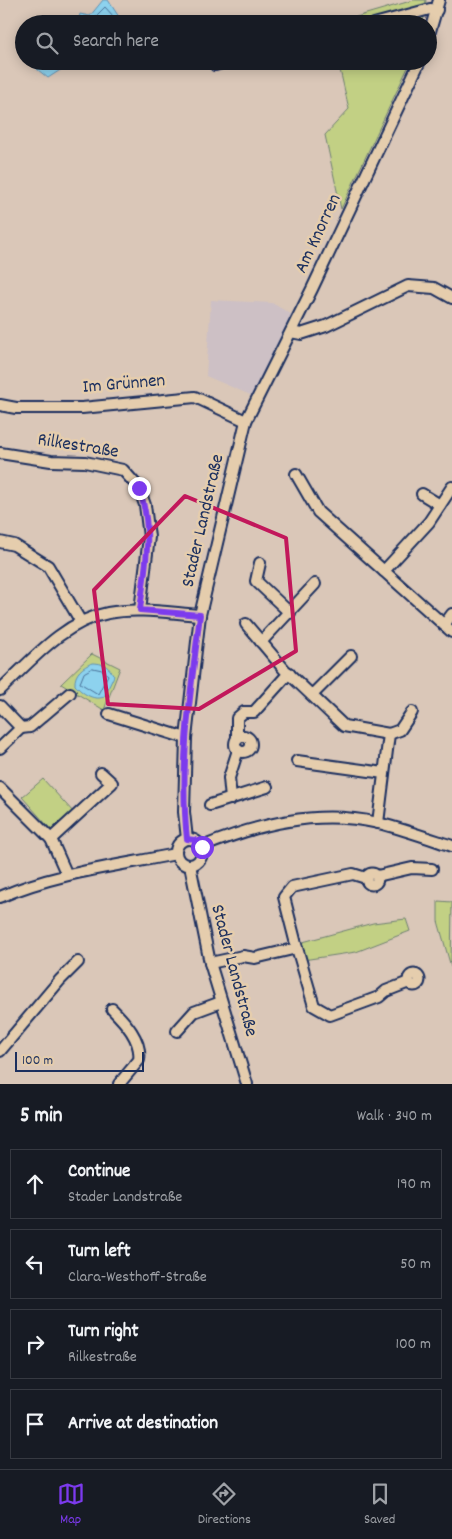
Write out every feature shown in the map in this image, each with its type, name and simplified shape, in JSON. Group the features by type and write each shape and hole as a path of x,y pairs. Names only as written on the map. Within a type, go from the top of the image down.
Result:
{"street":[{"path":"408,15 438,5"},
{"name":"Am Knorren","path":"246,420 291,332 416,70"},
{"path":"291,332 301,334 326,326 408,286 434,288 452,298"},
{"name":"Im Grünnen","path":"0,405 16,408 82,408 195,397 246,420"},
{"name":"Stader Landstraße","path":"187,839 184,812 186,738 200,615 246,420"},
{"name":"Rilkestraße","path":"0,452 51,461 85,462 123,470 139,488 145,505 149,537 140,610"},
{"path":"296,474 318,512 452,632"},
{"path":"384,571 429,522 452,487"},
{"path":"422,494 440,505"},
{"path":"0,542 14,545 48,566 81,622"},
{"path":"260,563 256,581 290,613"},
{"path":"261,642 315,584"},
{"path":"0,690 37,655 81,622 108,613 140,610 200,615"},
{"path":"444,624 452,614"},
{"path":"246,624 289,674 344,726 389,734 400,730 412,712"},
{"path":"312,695 351,656"},
{"path":"237,739 245,736 249,739 251,744 248,751 243,752 235,746 237,718 244,712 254,712 289,674"},
{"path":"0,748 21,728 30,727 70,693"},
{"path":"0,706 21,728"},
{"path":"109,714 186,738"},
{"path":"378,823 389,734"},
{"path":"231,798 229,778 238,750"},
{"path":"297,761 384,773"},
{"path":"51,839 112,783 101,773"},
{"path":"210,805 267,787"},
{"path":"0,788 51,839 67,875"},
{"path":"202,847 245,830 288,820 345,818 378,823 452,846"},
{"path":"187,839 195,840 202,847 201,859 190,865 181,862 176,854 178,844 187,839"},
{"path":"0,897 20,888 67,875 176,854"},
{"name":"Stader Landstraße","path":"190,865 210,962 247,1084"},
{"path":"409,982 386,991 379,997 330,1015 314,1006 296,948 284,897 292,887 353,874 372,877 412,868 432,869"},
{"path":"210,962 243,956 255,958 296,948"},
{"path":"0,1051 60,980 78,962"},
{"path":"177,1031 194,1012 221,1002"},
{"path":"112,1009 132,1030 140,1055 139,1060 119,1084"}],"highlighted area":[{"path":"185,496 286,538 296,651 199,709 108,704 94,590"}],"shaded area":[{"path":"211,300 272,303 296,317 255,397 206,376"}],"green space":[{"path":"414,0 426,0 424,15 363,15"},
{"path":"340,70 407,70 341,209 325,135 349,109"},
{"path":"92,654 120,668 104,710 61,684"},
{"path":"43,779 75,814 54,833 22,797"},
{"path":"438,901 452,902 451,967 438,921"},
{"path":"406,919 410,931 356,952 303,960 299,943 373,923"}],"water":[{"path":"103,0 108,0 118,15 91,15"},
{"path":"38,70 60,70 48,78"},
{"path":"92,663 105,666 114,676 104,697 88,696 75,685 78,674"}],"route":[{"path":"139,488 145,505 149,537 140,610 200,615 186,738 184,812 187,839 195,840 202,847"}]}
